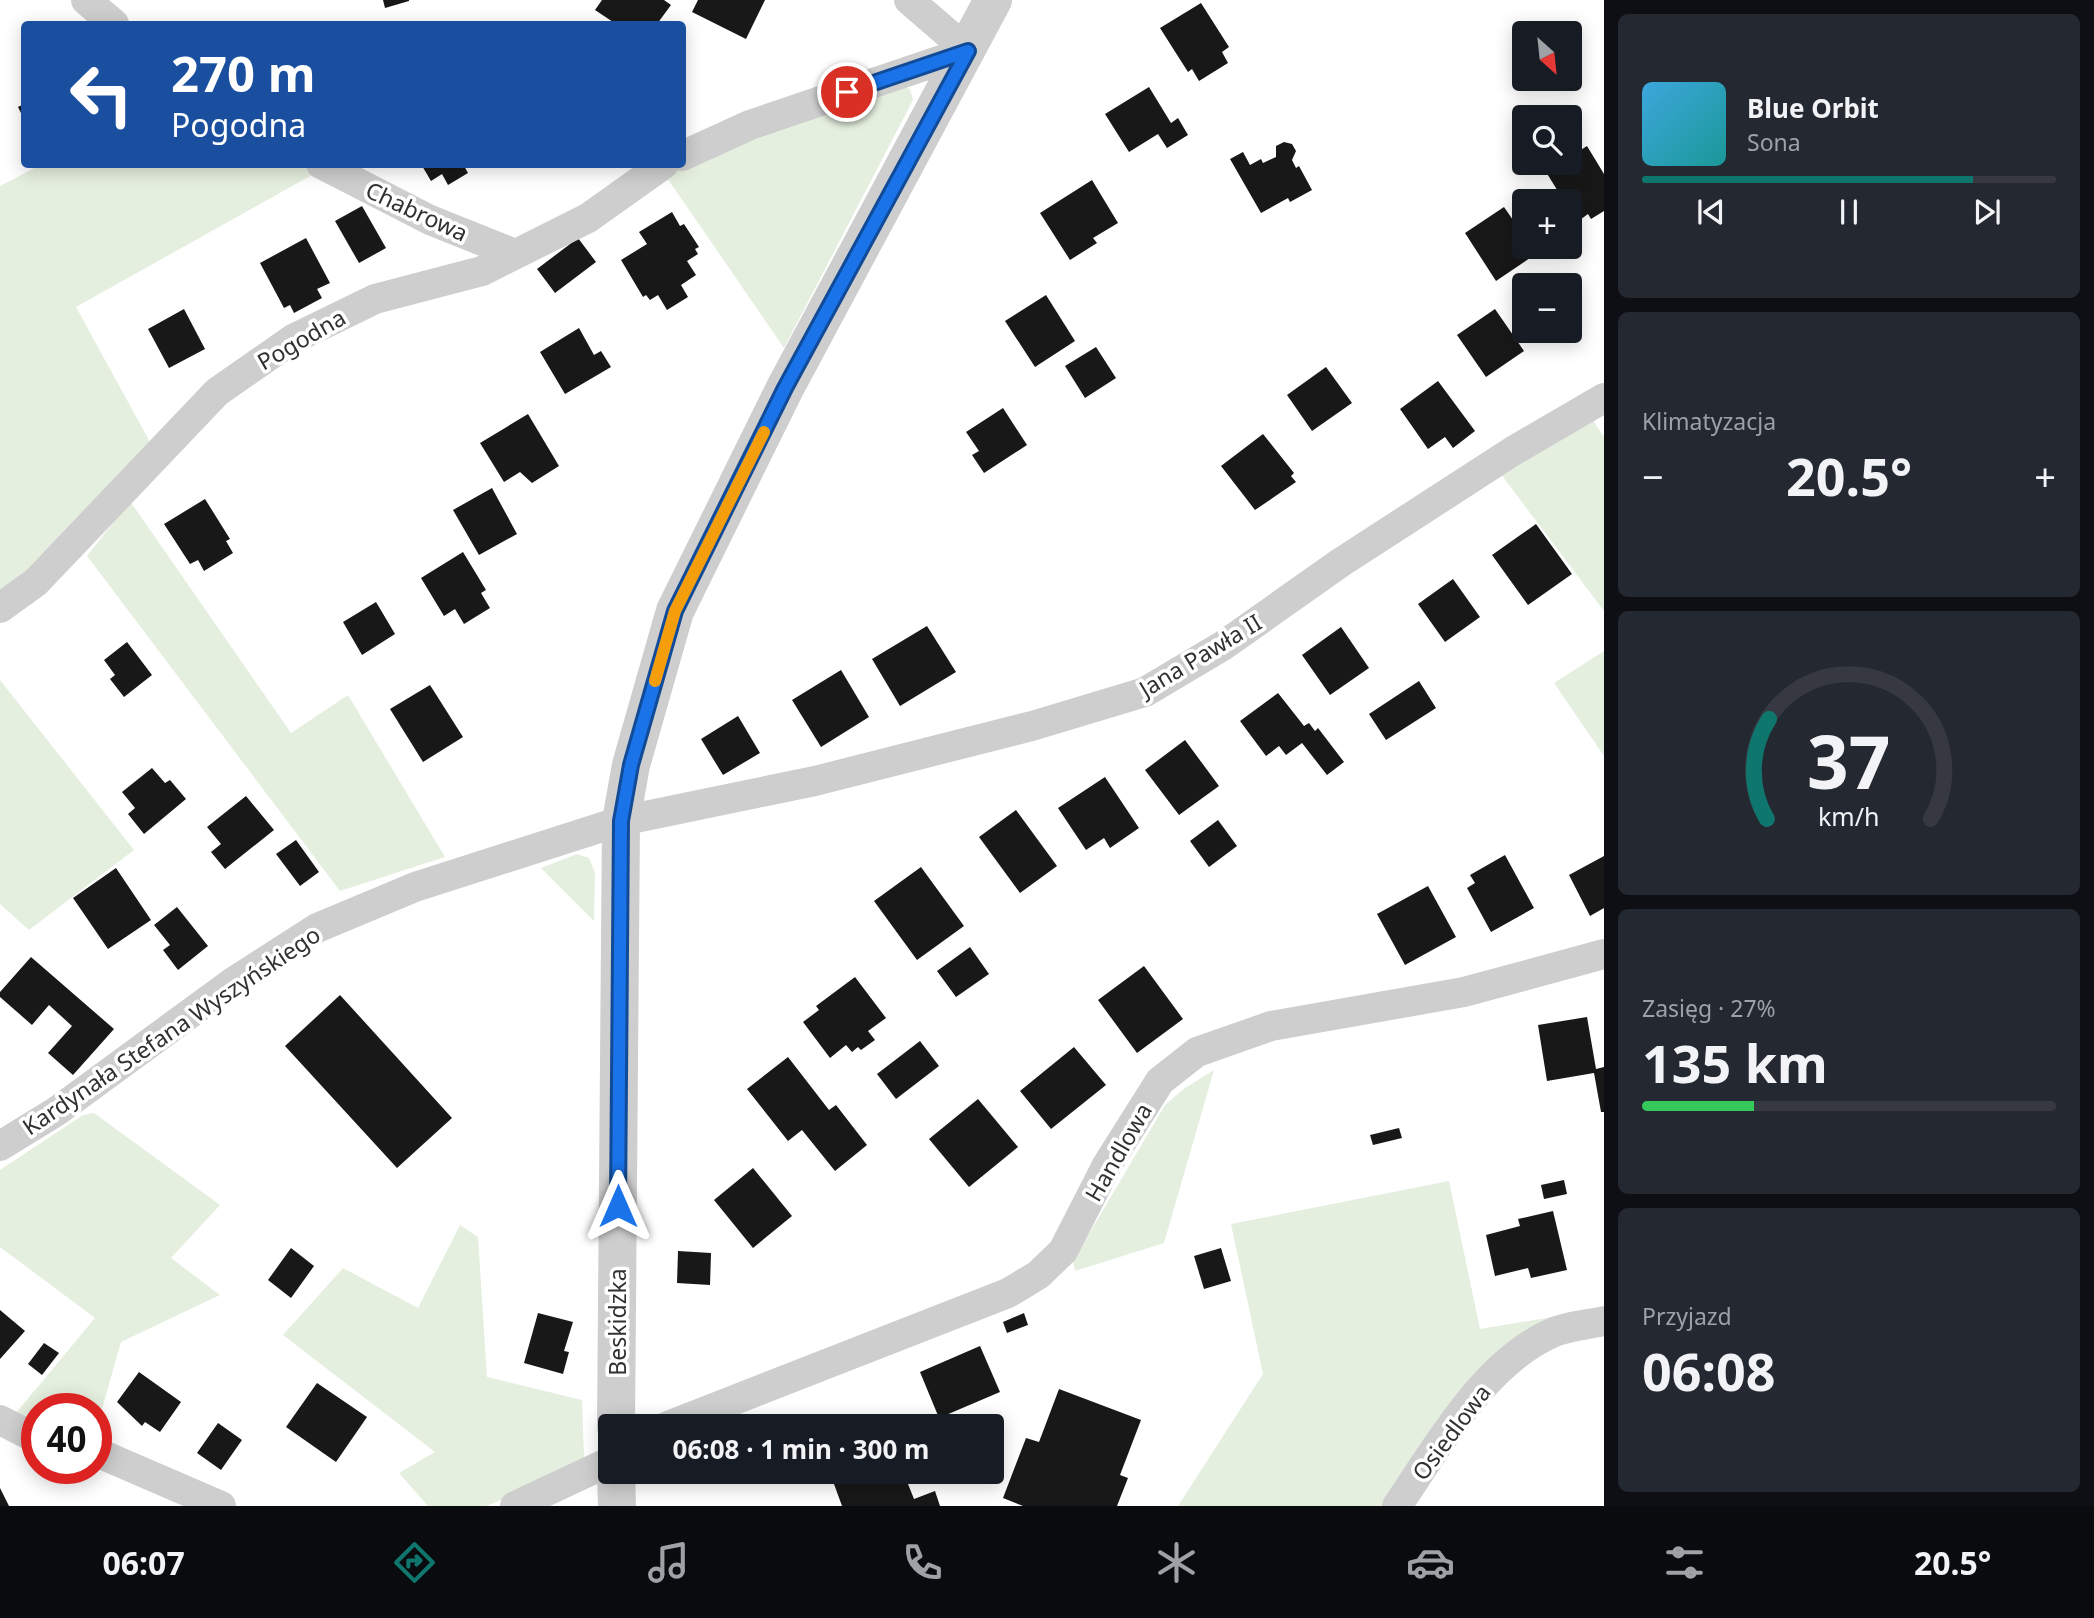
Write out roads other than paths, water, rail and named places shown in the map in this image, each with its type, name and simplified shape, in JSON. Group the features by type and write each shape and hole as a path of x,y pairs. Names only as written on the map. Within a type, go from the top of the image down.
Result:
{"street":[{"path":"86,0 110,21"},
{"path":"909,0 968,51"},
{"name":"Beskidzka","path":"616,1414 621,821 631,765 675,611 785,388 993,0"},
{"path":"686,154 750,125 968,51"},
{"name":"Chabrowa","path":"329,168 430,220 515,254"},
{"name":"Pogodna","path":"0,608 36,582 216,392 282,346 375,299 482,271 588,218 658,168"},
{"name":"Jana Pawła II","path":"621,821 815,781 1032,726 1145,692 1224,645 1340,563 1501,459 1604,398"},
{"name":"Kardynała Stefana Wyszyńskiego","path":"0,1146 57,1111 233,982 317,928 415,887 621,821"},
{"name":"Handlowa","path":"699,1414 1009,1293 1038,1275 1063,1251 1107,1166 1160,1081 1197,1052 1271,1026 1464,992 1604,954"},
{"name":"Osiedlowa","path":"1397,1506 1449,1429 1507,1360 1553,1333 1604,1321"},
{"path":"0,1420 21,1431"},
{"path":"112,1459 221,1506"},
{"path":"515,1506 598,1467"},
{"path":"616,1484 617,1506"}]}
